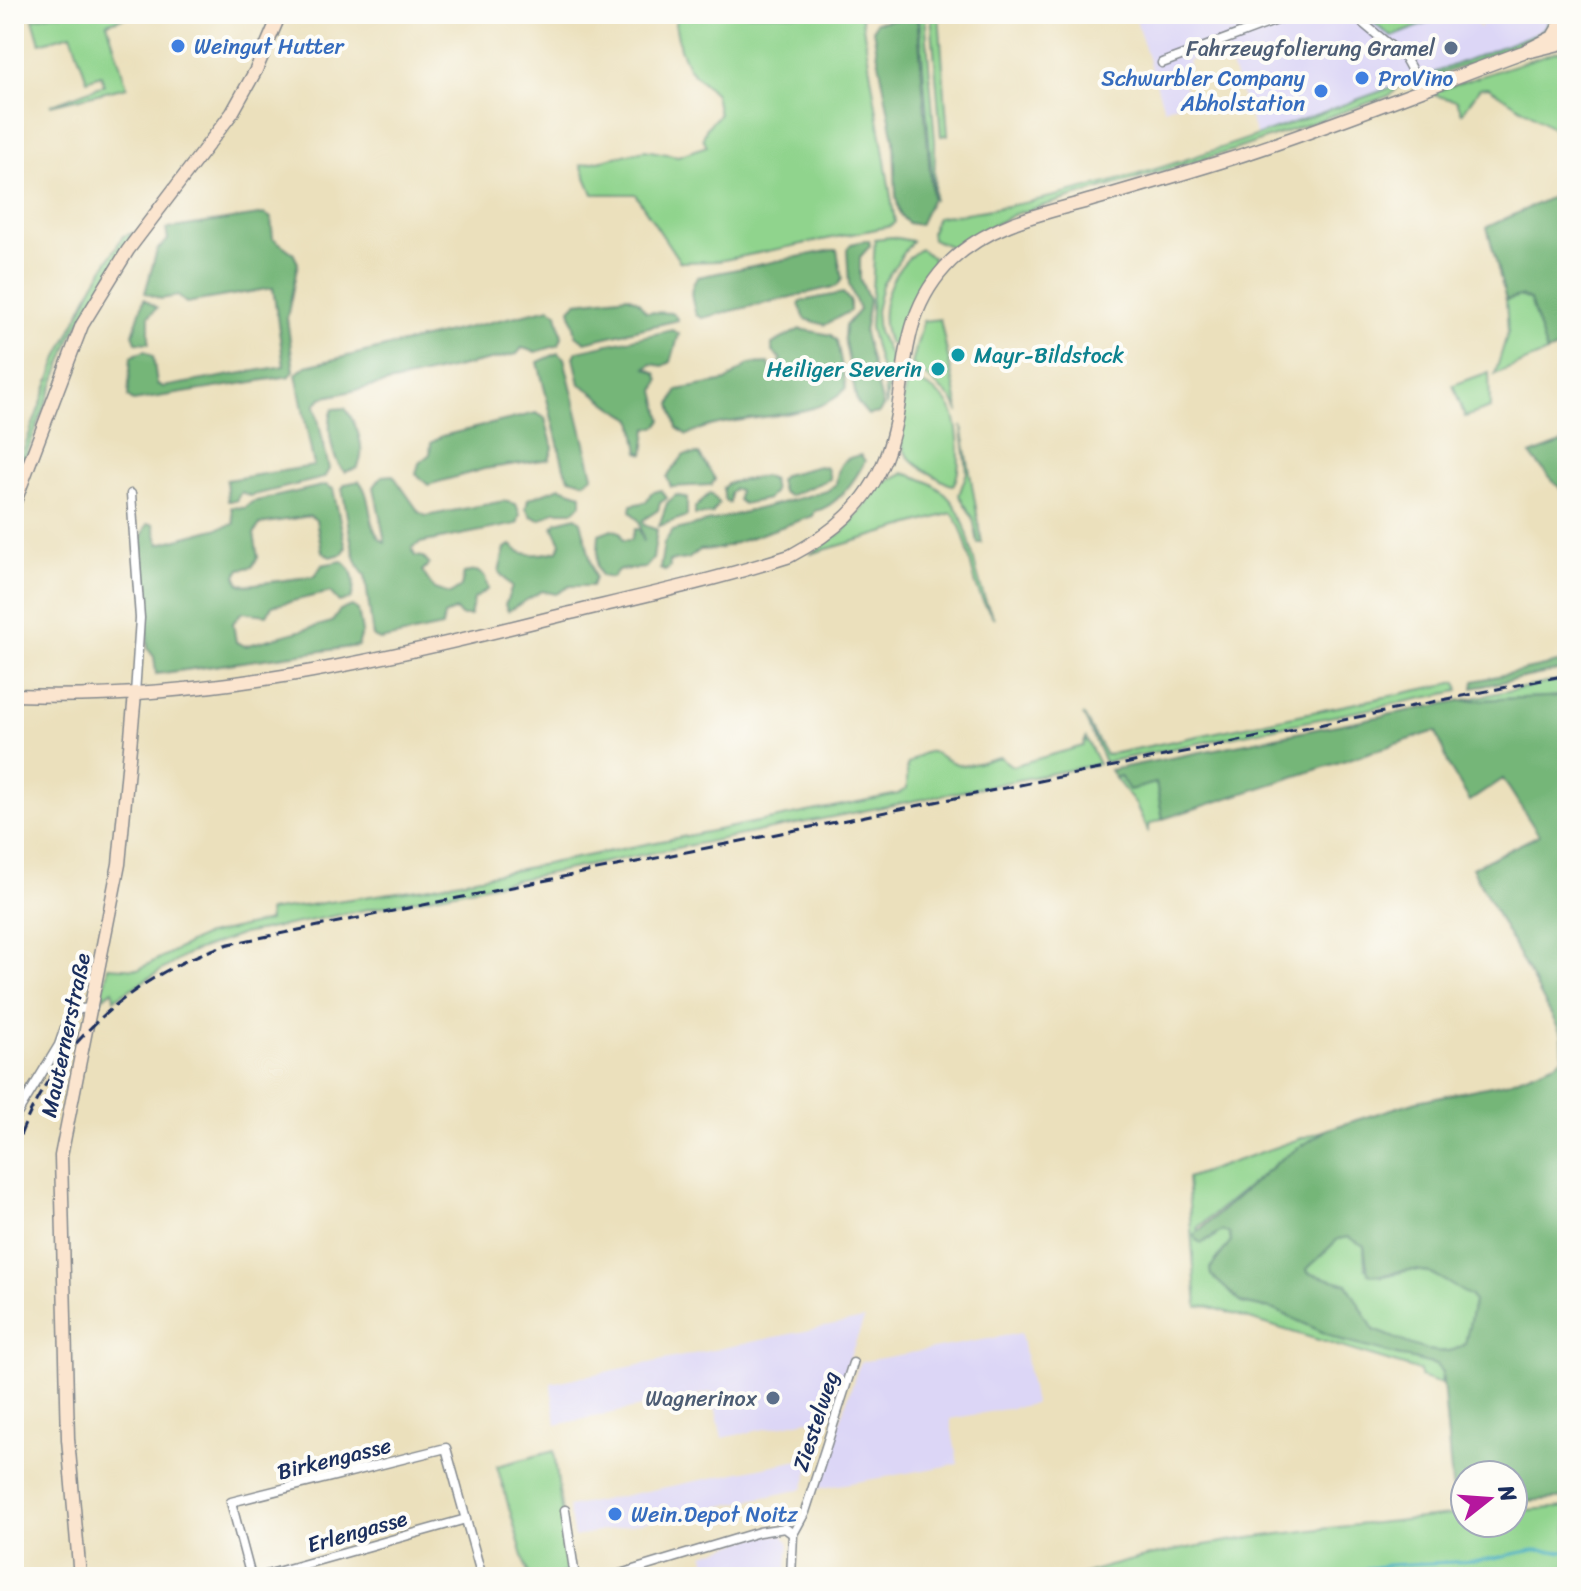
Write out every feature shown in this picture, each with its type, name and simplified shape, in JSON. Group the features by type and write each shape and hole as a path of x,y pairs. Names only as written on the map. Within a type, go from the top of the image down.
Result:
{"main road":[{"path":"14,504 62,374 89,313 128,250 232,113 256,70 280,14"},
{"path":"14,695 135,694 279,679 355,666 790,556 840,525 870,488 885,458 894,426 903,355 916,312 949,263 989,233 1017,220 1236,157 1563,40 1566,14"},
{"name":"Mauternerstraße","path":"80,1577 69,1453 60,1184 65,1129 93,1008 119,864 135,694"}],"street":[{"path":"1162,63 1293,14"},
{"path":"1352,14 1405,58 1422,89"},
{"path":"131,494 140,618 135,694"},
{"path":"14,1119 59,1045 69,1016 80,1009 93,1008"},
{"name":"Ziestelweg","path":"793,1534 805,1512 853,1363"},
{"name":"Birkengasse","path":"251,1577 231,1502 446,1448 466,1519"},
{"path":"565,1510 575,1577"},
{"path":"466,1519 482,1577"},
{"name":"Erlengasse","path":"259,1577 466,1519"},
{"path":"610,1577 759,1532 785,1528 793,1534 791,1577"}],"shaded area":[{"path":"1134,14 1362,14 1392,37 1450,14 1468,14 1480,28 1485,14 1552,14 1546,26 1519,41 1257,137 1224,47 1188,61 1190,68 1181,72 1189,100 1164,109"},
{"path":"864,1319 822,1432 821,1426 808,1420 722,1438 712,1392 556,1425 551,1383"},
{"path":"1021,1333 1034,1404 950,1419 958,1464 817,1489 860,1362"},
{"path":"814,1457 803,1489 574,1537 568,1507"},
{"path":"783,1534 789,1544 786,1577 691,1577 705,1561 704,1554 760,1536"}],"green space":[{"path":"52,14 135,14 107,23 127,87 50,105 104,85 101,75 87,80 71,34 40,43 33,19"},
{"path":"680,14 861,14 895,222 891,226 719,261 680,262 635,194 593,194 581,165 645,150 678,156 707,146 703,138 707,127 719,115 715,94 689,69 680,49 675,23"},
{"path":"904,14 917,14 932,198 919,225 908,223 900,215 896,197 894,140 873,30 876,22 900,19"},
{"path":"919,14 925,14 935,142 934,201"},
{"path":"931,14 939,14 948,135 941,136"},
{"path":"1362,14 1450,14 1392,37"},
{"path":"1552,14 1562,14 1554,29 1539,38 1436,76 1426,76 1537,33 1546,26"},
{"path":"1557,51 1567,52 1567,146 1550,126 1488,87 1480,88 1462,113 1457,101 1434,95 1436,91"},
{"path":"1401,84 1391,95 1234,150 1015,214 951,247 932,239 931,232 937,217 997,208 1115,181 1230,145"},
{"path":"1567,190 1567,345 1547,353 1530,300 1520,296 1506,300 1487,227"},
{"path":"265,214 271,218 273,238 293,253 298,263 287,318 294,371 290,376 133,401 128,397 131,356 145,351 153,356 157,384 163,387 284,366 273,288 186,303 178,296 161,299 145,293 157,250 168,240 166,229"},
{"path":"133,233 72,336 14,486 14,475 59,355 93,286 123,236"},
{"path":"892,237 912,241 882,285 876,311 878,332 892,360 886,407 884,383 870,327 875,239"},
{"path":"869,240 870,246 860,257 860,279 869,300 864,333 883,406 879,413 868,415 857,402 844,338 845,326 859,310 849,284 847,249 851,244"},
{"path":"920,249 933,258 933,271 910,309 898,349 888,342 885,303 888,290 901,267"},
{"path":"837,250 842,279 837,286 702,318 696,315 691,290 698,277"},
{"path":"843,293 850,301 850,311 825,325 805,319 799,304 802,301"},
{"path":"628,296 638,301 646,312 673,313 678,320 585,342 576,335 570,309 577,302"},
{"path":"1520,296 1530,300 1547,353 1495,374 1508,332 1506,300"},
{"path":"144,299 157,308 149,316 149,343 136,342 133,334"},
{"path":"550,308 557,313 562,337 559,345 536,352 522,348 517,354 321,398 315,405 329,469 324,478 250,496 241,492 236,501 228,501 226,480 314,466 296,374 306,366"},
{"path":"940,319 959,413 953,400 912,364 923,321"},
{"path":"800,329 831,335 837,341 846,388 833,399 795,412 726,423 687,435 677,428 671,404 678,390 726,381 749,364 769,363 771,370 779,368 781,359 772,351 772,344"},
{"path":"673,330 679,334 671,362 663,366 652,364 646,368 656,373 659,380 655,391 662,420 658,426 647,429 644,454 639,452 633,419 580,384 574,357 577,351"},
{"path":"558,353 564,358 593,476 584,482 569,478 564,468 538,362"},
{"path":"1489,372 1490,408 1465,417 1453,385"},
{"path":"907,377 935,392 945,400 952,412 959,458 953,485 913,462 900,442 900,418"},
{"path":"345,408 357,429 361,453 357,468 345,472 333,451 330,424 333,409"},
{"path":"536,413 545,418 553,448 549,459 484,469 428,485 416,474 419,463 430,454 431,443 442,436"},
{"path":"962,426 982,543 978,543 973,518 959,495 967,472"},
{"path":"1567,441 1567,496 1530,455"},
{"path":"699,454 715,479 711,485 671,487 667,477 684,455"},
{"path":"861,455 865,461 851,484 831,504 815,511 813,516 718,549 700,550 688,559 669,561 670,567 665,571 660,569 664,543 672,531 827,491 836,484 842,464 849,458"},
{"path":"819,466 827,468 830,479 789,496 782,492 779,480 784,475"},
{"path":"903,473 929,482 947,496 959,512 984,596 994,618 978,591 964,538 952,513 810,554 845,530 882,484"},
{"path":"393,475 419,512 426,516 504,501 516,504 520,515 517,524 420,543 412,548 415,556 423,557 429,564 422,571 434,589 450,594 461,587 464,573 477,571 485,577 488,589 474,599 470,616 461,616 456,610 444,615 442,627 380,640 373,637 365,575 353,548 342,489 345,484 359,481 367,496 375,531 385,542 374,487 382,476"},
{"path":"764,476 772,480 774,491 768,499 743,504 738,500 739,490 734,489 730,493 730,503 725,501 723,488 728,483"},
{"path":"326,485 333,489 346,548 342,554 330,557 322,551 316,520 310,516 260,524 254,534 258,557 252,567 240,569 236,576 240,584 247,585 315,576 322,565 342,561 353,578 351,599 339,602 330,592 272,606 267,615 242,612 233,623 236,642 245,646 332,622 340,610 352,606 358,610 362,632 358,646 156,674 154,657 148,649 142,536 147,524 153,524 159,544 234,524 231,507 245,508 252,502"},
{"path":"560,487 581,494 581,504 574,511 555,511 540,520 531,516 526,509 528,499"},
{"path":"661,490 667,498 660,503 658,510 643,520 644,525 657,530 653,559 645,568 618,570 612,578 601,576 597,567 599,534 612,529 620,532 623,540 631,540 635,529 639,529 644,542 639,521 630,511 631,505 646,502 651,493"},
{"path":"710,493 719,503 712,514 695,515 695,508"},
{"path":"676,495 687,498 687,516 659,526 667,503"},
{"path":"576,517 581,521 595,578 592,586 570,586 556,594 542,591 508,611 505,605 512,587 499,572 505,548 511,545 533,554 558,551 561,543 553,527 557,522"},
{"path":"1567,661 1567,669 1473,688 1474,681"},
{"path":"1567,679 1567,696 1458,701"},
{"path":"1457,682 1459,691 1105,762 1083,714 1106,755"},
{"path":"1567,696 1567,1498 1529,1501 1529,1459 1450,1459 1442,1372 1436,1365 1342,1341 1275,1310 1242,1303 1211,1275 1210,1269 1231,1241 1229,1233 1221,1231 1202,1243 1196,1240 1195,1234 1280,1160 1328,1129 1417,1101 1506,1083 1556,1063 1563,1057 1562,1035 1472,868 1539,835 1503,779 1470,801 1450,768 1436,731 1163,819 1156,783 1129,790 1120,776 1115,778 1110,770 1458,701","holes":["1348,1237 1364,1246 1368,1273 1380,1275 1406,1270 1421,1271 1471,1296 1474,1302 1465,1344 1455,1350 1432,1351 1374,1330 1347,1284 1308,1273 1307,1269 1338,1239"]},
{"path":"1086,738 1099,764 243,934 190,953 114,999 113,990 102,998 108,967 139,969 203,936 269,921 268,911 425,888 898,794 907,788 907,765 924,753 935,753 962,765 1000,757 1012,766 1083,746"},
{"path":"1120,775 1130,789 1156,783 1163,819 1150,824 1148,831 1136,805 1115,778"},
{"path":"1328,1129 1280,1160 1197,1228 1210,1240 1221,1231 1229,1233 1231,1241 1210,1268 1211,1275 1242,1303 1275,1310 1342,1341 1436,1365 1442,1372 1441,1384 1420,1377 1420,1371 1207,1306 1197,1307 1187,1178"},
{"path":"1348,1237 1364,1246 1365,1268 1381,1277 1410,1270 1429,1272 1471,1296 1474,1302 1465,1344 1455,1350 1432,1351 1374,1330 1347,1284 1308,1273 1307,1269 1338,1239"},
{"path":"554,1451 569,1571 550,1577 529,1577 497,1466"},
{"path":"1567,1507 1567,1577 1074,1577 1211,1544 1449,1515 1449,1539 1529,1539 1529,1510"}],"waterway":[{"path":"1329,1577 1386,1565 1478,1561 1534,1550 1567,1552"}],"railway":[{"path":"14,1152 29,1115 48,1081 70,1050 96,1022 158,976 192,958 229,944 1567,675"}],"place":[{"name":"Weingut Hutter","path":"178,46"},
{"name":"Fahrzeugfolierung Gramel","path":"1451,48"},
{"name":"ProVino","path":"1362,78"},
{"name":"Schwurbler Company Abholstation","path":"1321,91"},
{"name":"Mayr-Bildstock","path":"958,355"},
{"name":"Heiliger Severin","path":"938,369"},
{"name":"Wagnerinox","path":"773,1398"},
{"name":"Wein.Depot Noitz","path":"615,1514"}]}
